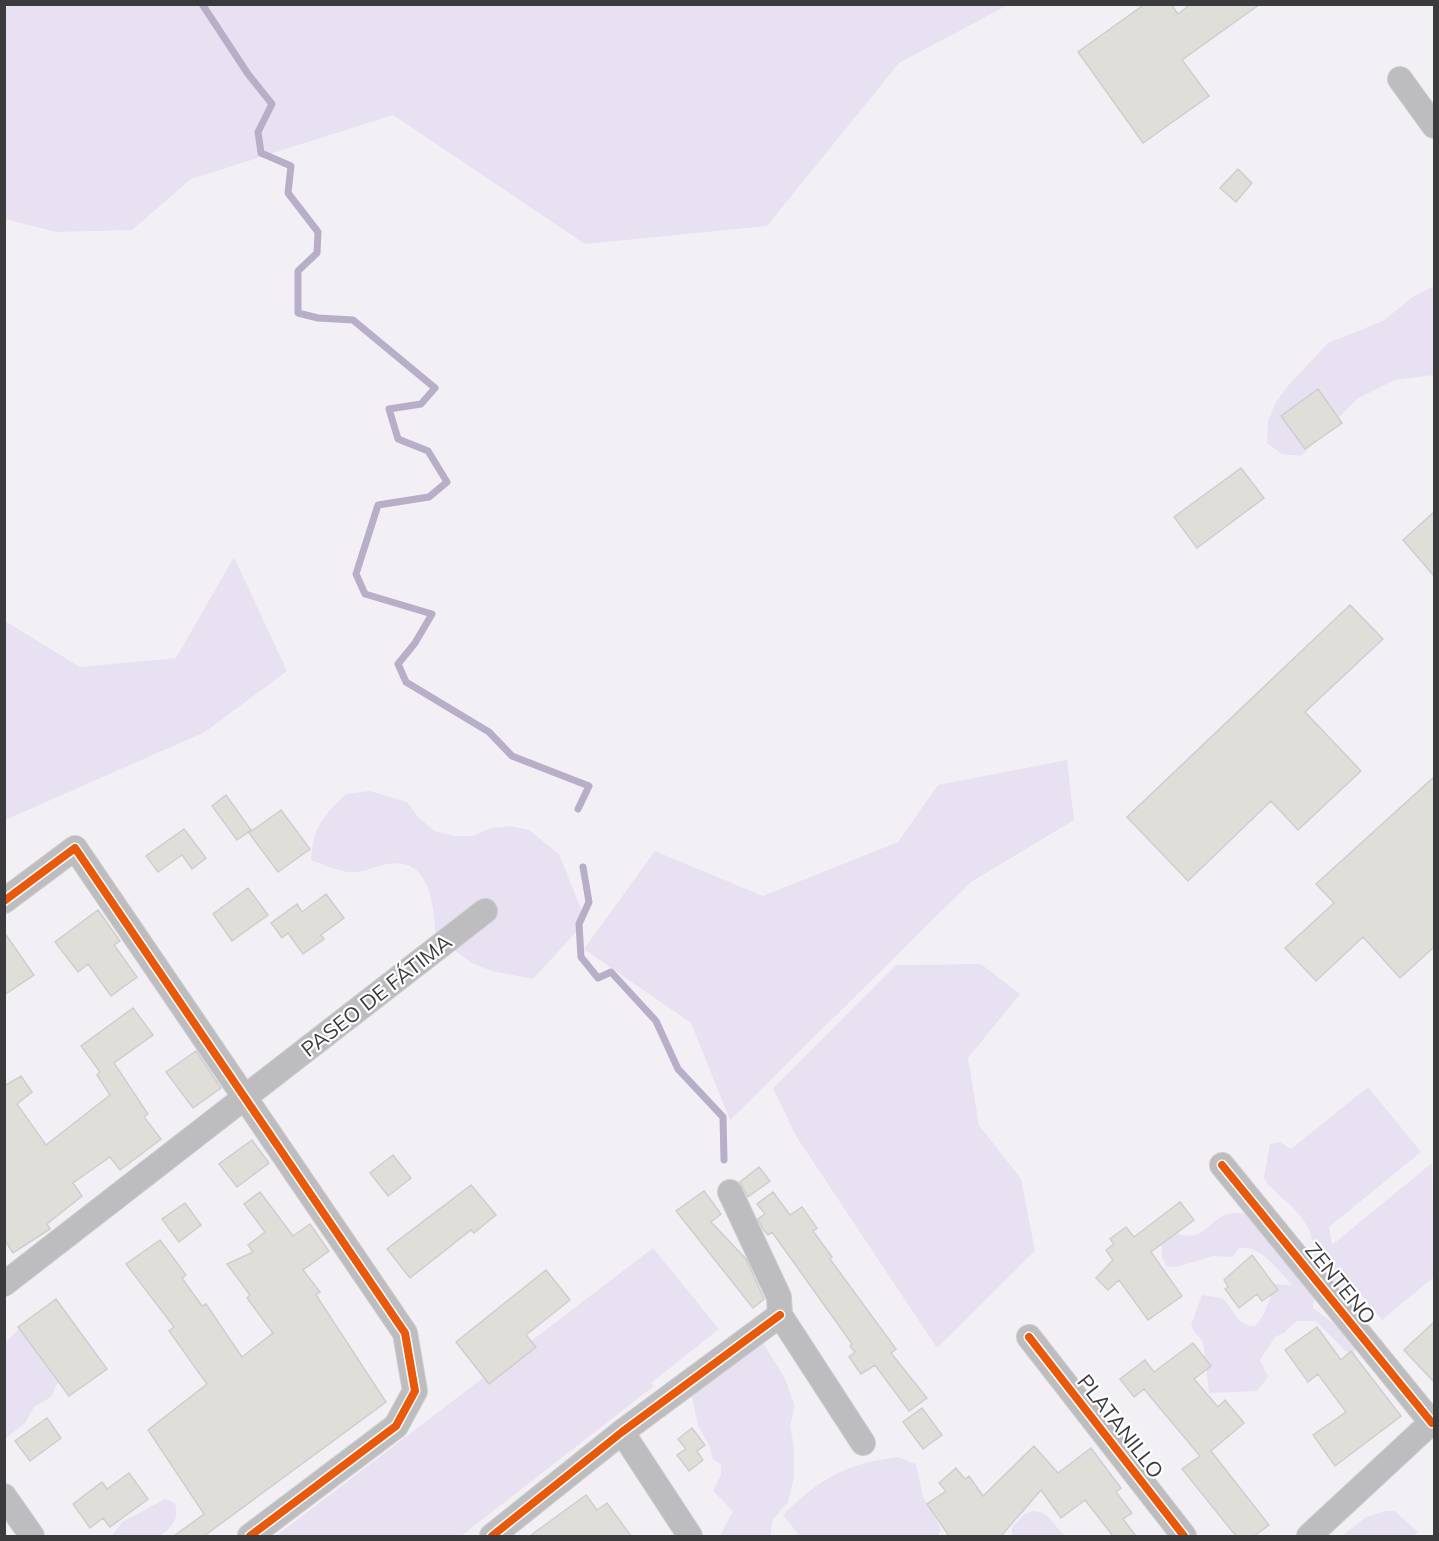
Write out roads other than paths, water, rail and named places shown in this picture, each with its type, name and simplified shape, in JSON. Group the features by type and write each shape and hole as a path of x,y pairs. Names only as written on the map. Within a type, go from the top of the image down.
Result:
{"street":[{"path":"1400,79 1434,126"},
{"path":"4,901 75,848 405,1333 415,1391 396,1425 250,1536"},
{"name":"PASEO DE FÁTIMA","path":"4,1284 485,911"},
{"name":"ZENTENO","path":"1222,1165 1433,1421"},
{"path":"730,1192 778,1297 780,1315 863,1443"},
{"path":"492,1536 622,1432 780,1315"},
{"name":"PLATANILLO","path":"1029,1337 1184,1536"},
{"path":"1310,1536 1433,1421"},
{"path":"622,1432 690,1536"},
{"path":"4,1496 32,1536"}],"waterway":[{"path":"202,4 248,74 272,104 258,132 261,153 291,166 288,193 318,232 317,253 298,271 298,313 318,318 353,320 435,388 421,404 389,409 398,439 428,451 447,482 429,497 378,505 356,574 365,594 432,614 415,643 398,664 406,682 489,732 512,756 589,786 578,809"},
{"path":"583,867 589,902 579,924 581,957 598,978 611,972 656,1021 678,1069 723,1117 724,1160"}]}
